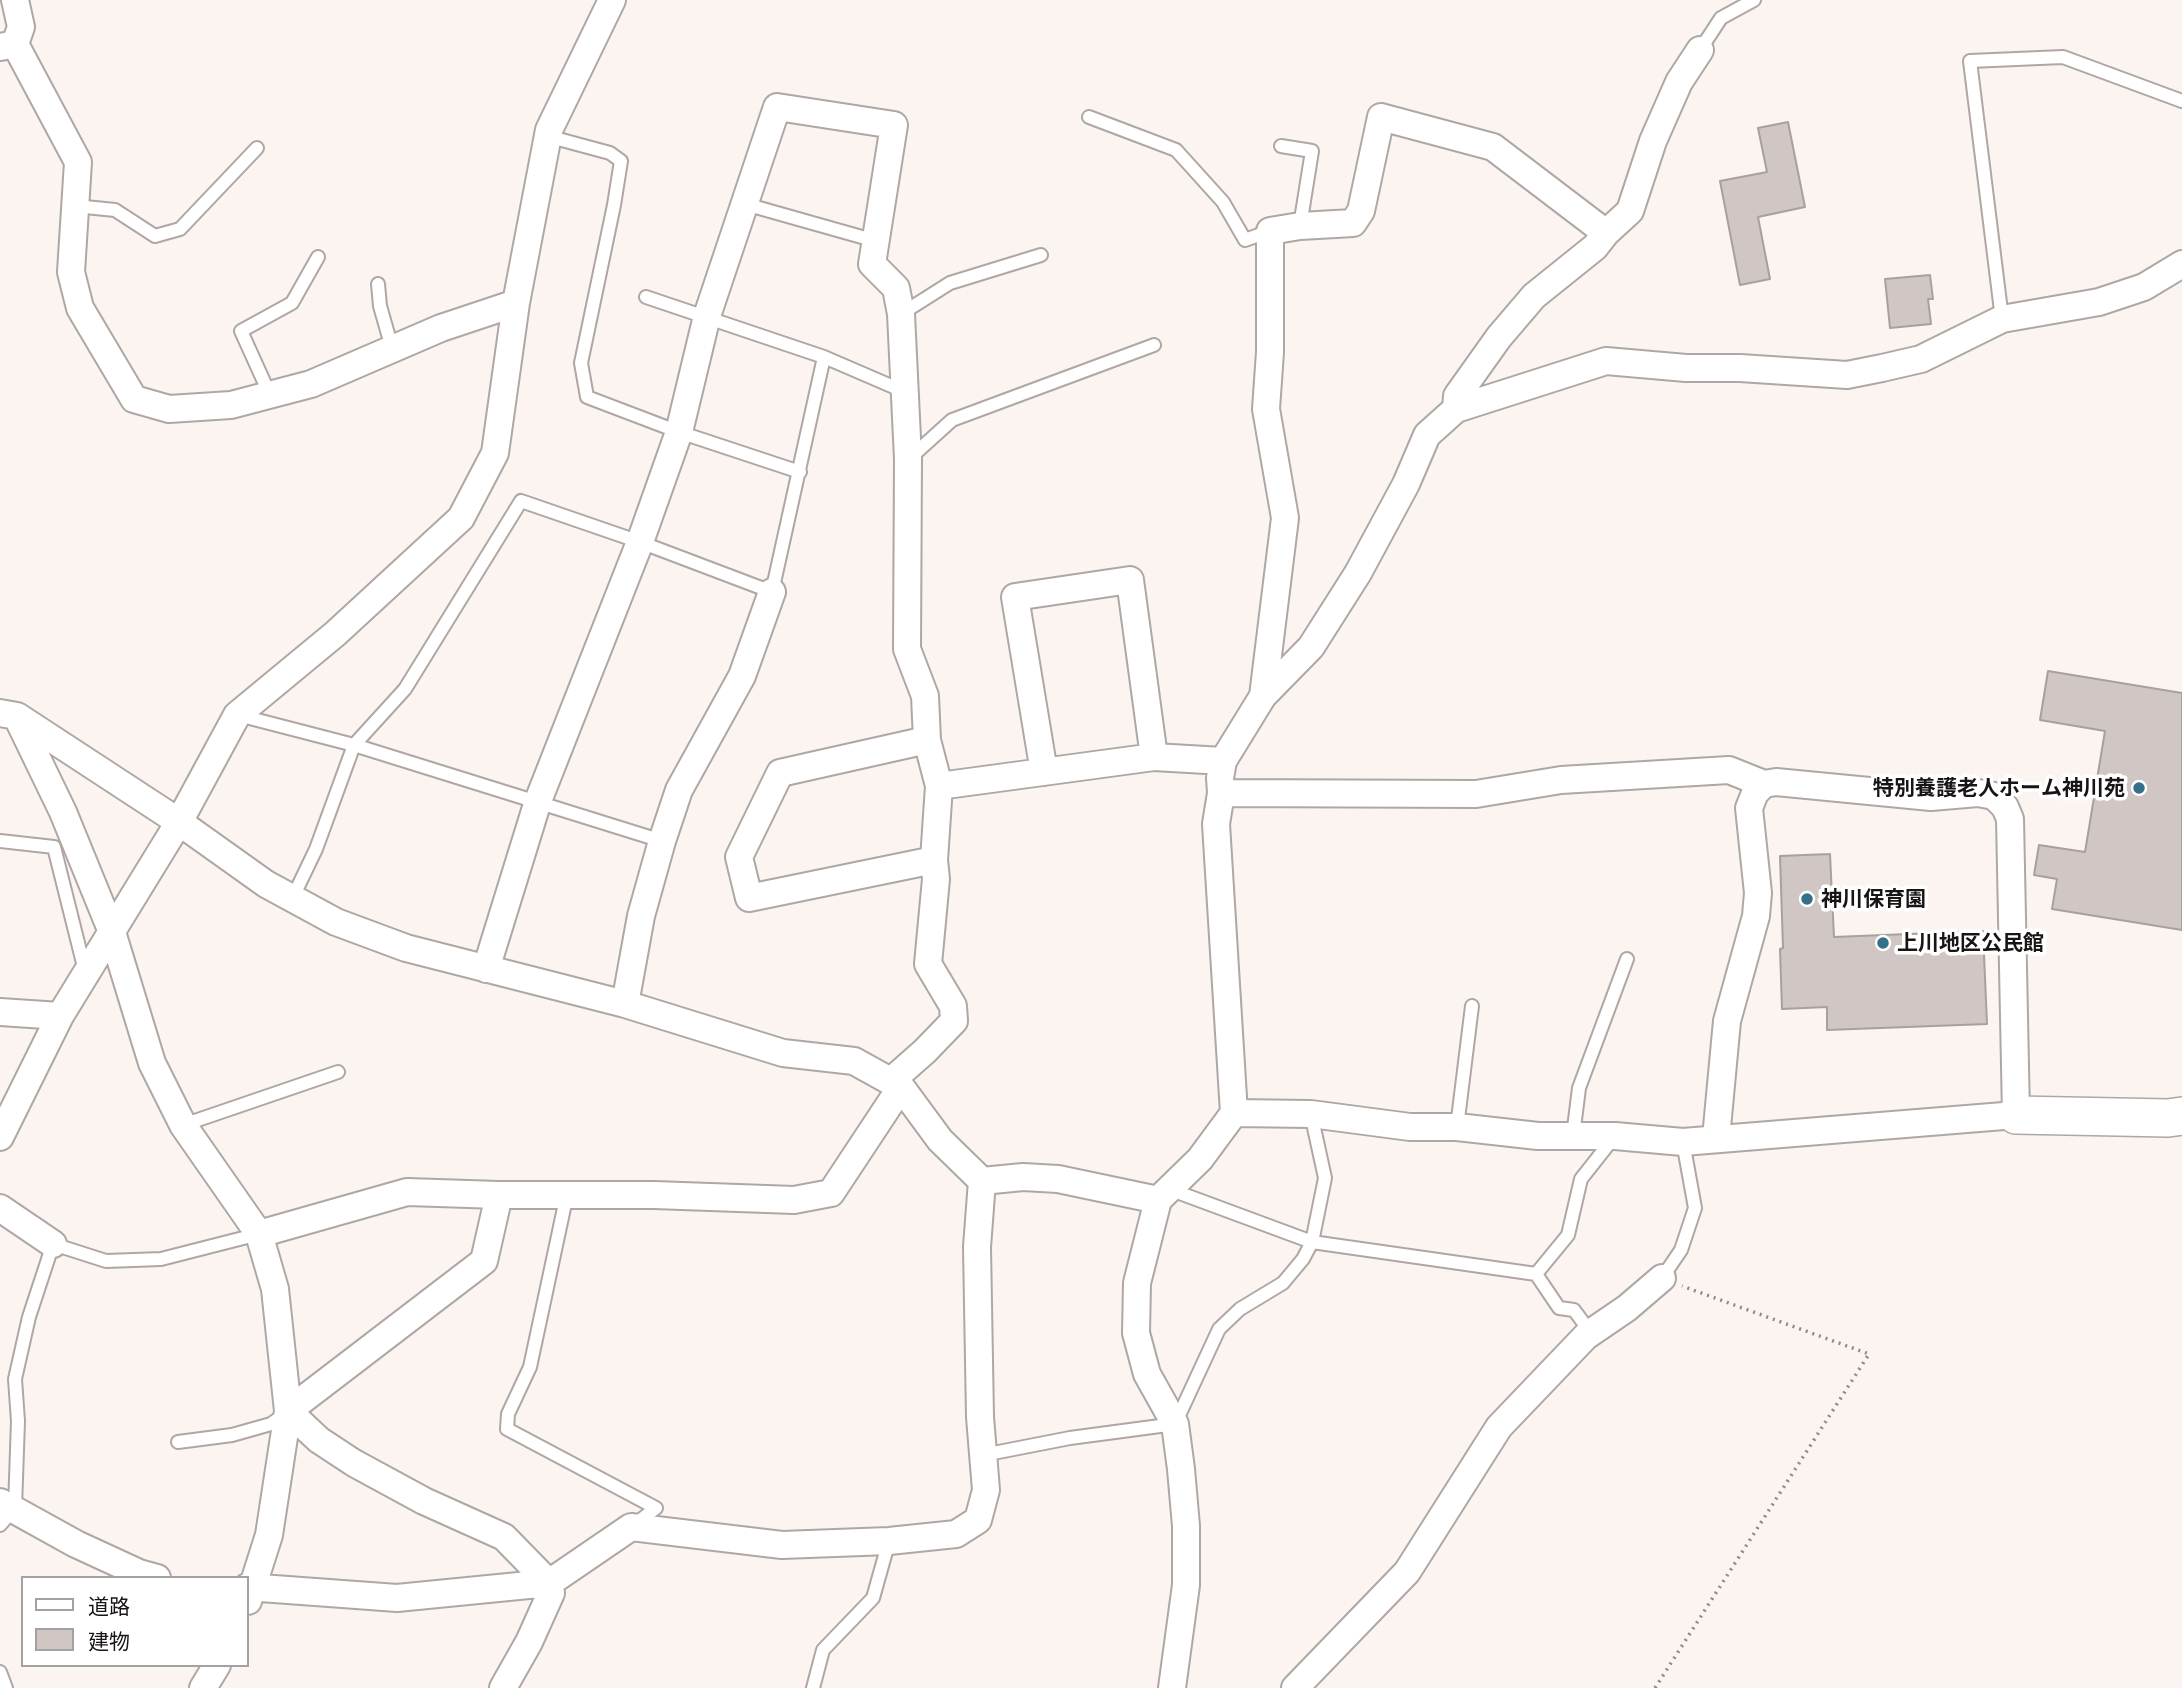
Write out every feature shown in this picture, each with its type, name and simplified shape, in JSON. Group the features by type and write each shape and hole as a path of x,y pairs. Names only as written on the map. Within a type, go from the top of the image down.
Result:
{"street":[{"path":"15,0 21,27 8,46 78,162 71,272 80,308 134,399 169,409 231,405 311,384 441,328 516,303"},
{"path":"0,1137 60,1016 179,822 237,715 335,634 461,518 495,453 516,303 547,136 612,0"},
{"path":"1456,409 1457,396 1499,337 1534,296 1595,247 1630,211 1653,141 1679,82 1700,50"},
{"path":"258,1234 407,1192 794,1199 831,1194 896,1084 954,1021 953,1006 928,964 936,879 934,860 939,786 927,740 925,696 907,649 908,460 901,314 896,288 872,264 894,125 777,107 707,316 679,432 640,542 538,802 486,969"},
{"path":"1263,696 1285,518 1266,409 1270,231 1353,223 1361,211 1381,117 1493,147 1606,233"},
{"path":"1172,1688 1186,1585 1184,1503 1175,1424 1147,1374 1136,1333 1137,1283 1163,1195 1200,1159 1234,1114 1216,824 1223,761 1263,696 1311,647 1358,573 1406,484 1427,435 1456,409 1606,361 1686,368 1740,368 1847,375 1921,359 2002,319 2099,302 2144,287 2182,264"},
{"path":"1044,772 1015,597 1130,580 1154,757"},
{"path":"625,1004 640,916 679,790 741,677 772,592"},
{"path":"8,714 179,822 266,884 348,926 406,948 625,1004 783,1053 854,1061 896,1084 940,1140 982,1181 978,1247 980,1417 986,1490 978,1520 956,1534 890,1541 782,1545 631,1527 549,1583 397,1598 249,1593 269,1535 288,1411 275,1289 258,1234 183,1125 152,1063 112,932 62,812 8,714"},
{"path":"927,740 780,773 739,857 749,898 934,860"},
{"path":"939,786 1154,757 1223,761"},
{"path":"1221,793 1476,794 1561,780 1729,770 1764,784 1776,782 1931,797 1978,793 1994,796 2005,807 2010,820 2016,1115"},
{"path":"1716,1138 1727,1021 1756,916 1758,893 1749,808 1755,793 1764,784"},
{"path":"0,1012 60,1016"},
{"path":"1234,1114 1311,1114 1489,1132 1615,1136 1682,1142 2016,1115 2182,1116"},
{"path":"982,1181 1023,1177 1058,1179 1163,1195"},
{"path":"288,1411 484,1261 499,1195"},
{"path":"0,1208 52,1244"},
{"path":"1294,1688 1407,1572 1499,1427 1591,1333 1662,1279"},
{"path":"288,1411 319,1440 354,1463 424,1501 504,1537 549,1583 551,1593 529,1642 503,1688"},
{"path":"5,1511 150,1576"},
{"path":"203,1688 216,1667"}],"lane":[{"path":"1700,50 1721,18 1754,0"},
{"path":"2002,319 1970,61 2063,57 2182,101"},
{"path":"1089,117 1176,150 1223,202 1245,240 1270,231"},
{"path":"547,136 610,153 621,161 581,363 587,397 679,432 800,472"},
{"path":"1281,146 1312,151 1300,226"},
{"path":"75,206 115,210 155,236 180,229 257,148"},
{"path":"745,204 876,241"},
{"path":"901,314 950,284 1041,256"},
{"path":"270,395 241,331 292,303 318,257"},
{"path":"378,284 380,306 392,348"},
{"path":"646,297 824,357 903,391"},
{"path":"908,460 952,420 1154,345"},
{"path":"293,897 316,849 354,745 405,689 520,501 640,542 772,592 824,357"},
{"path":"237,715 354,745 662,841"},
{"path":"0,841 54,846 85,973"},
{"path":"1573,1136 1579,1088 1627,959"},
{"path":"1457,1127 1472,1006"},
{"path":"183,1125 338,1072"},
{"path":"983,1455 1070,1438 1175,1424 1219,1329 1240,1309 1283,1283 1303,1259 1312,1242 1325,1178 1311,1114"},
{"path":"1536,1274 1568,1235 1581,1180 1615,1136"},
{"path":"1662,1279 1681,1250 1695,1208 1682,1142"},
{"path":"567,1194 530,1367 508,1414 507,1429 656,1508 631,1527"},
{"path":"1163,1195 1312,1242 1536,1274 1559,1308 1574,1310 1591,1333"},
{"path":"5,1511 18,1421 15,1379 29,1317 52,1244 106,1261 161,1259 258,1234"},
{"path":"178,1442 232,1435 271,1424 288,1411"},
{"path":"814,1688 823,1650 873,1598 890,1541"},
{"path":"0,1672 6,1688"}],"path":[{"path":"1655,1688 1869,1354 1662,1279"}],"building":[{"path":"1788,122 1805,207 1758,217 1770,279 1740,285 1720,181 1767,172 1758,128"},
{"path":"1930,275 1933,299 1928,299 1931,324 1890,328 1885,279"},
{"name":"特別養護老人ホーム神川苑","path":"2048,671 2182,693 2182,930 2052,909 2057,879 2034,875 2039,845 2085,852 2105,731 2040,720"},
{"name":"上川地区公民館","path":"1830,854 1834,937 1983,931 1987,1024 1827,1030 1827,1007 1782,1009 1780,856"}],"place":[{"name":"特別養護老人ホーム神川苑","path":"2139,788"},
{"name":"神川保育園","path":"1807,899"},
{"name":"上川地区公民館","path":"1883,943"}]}
